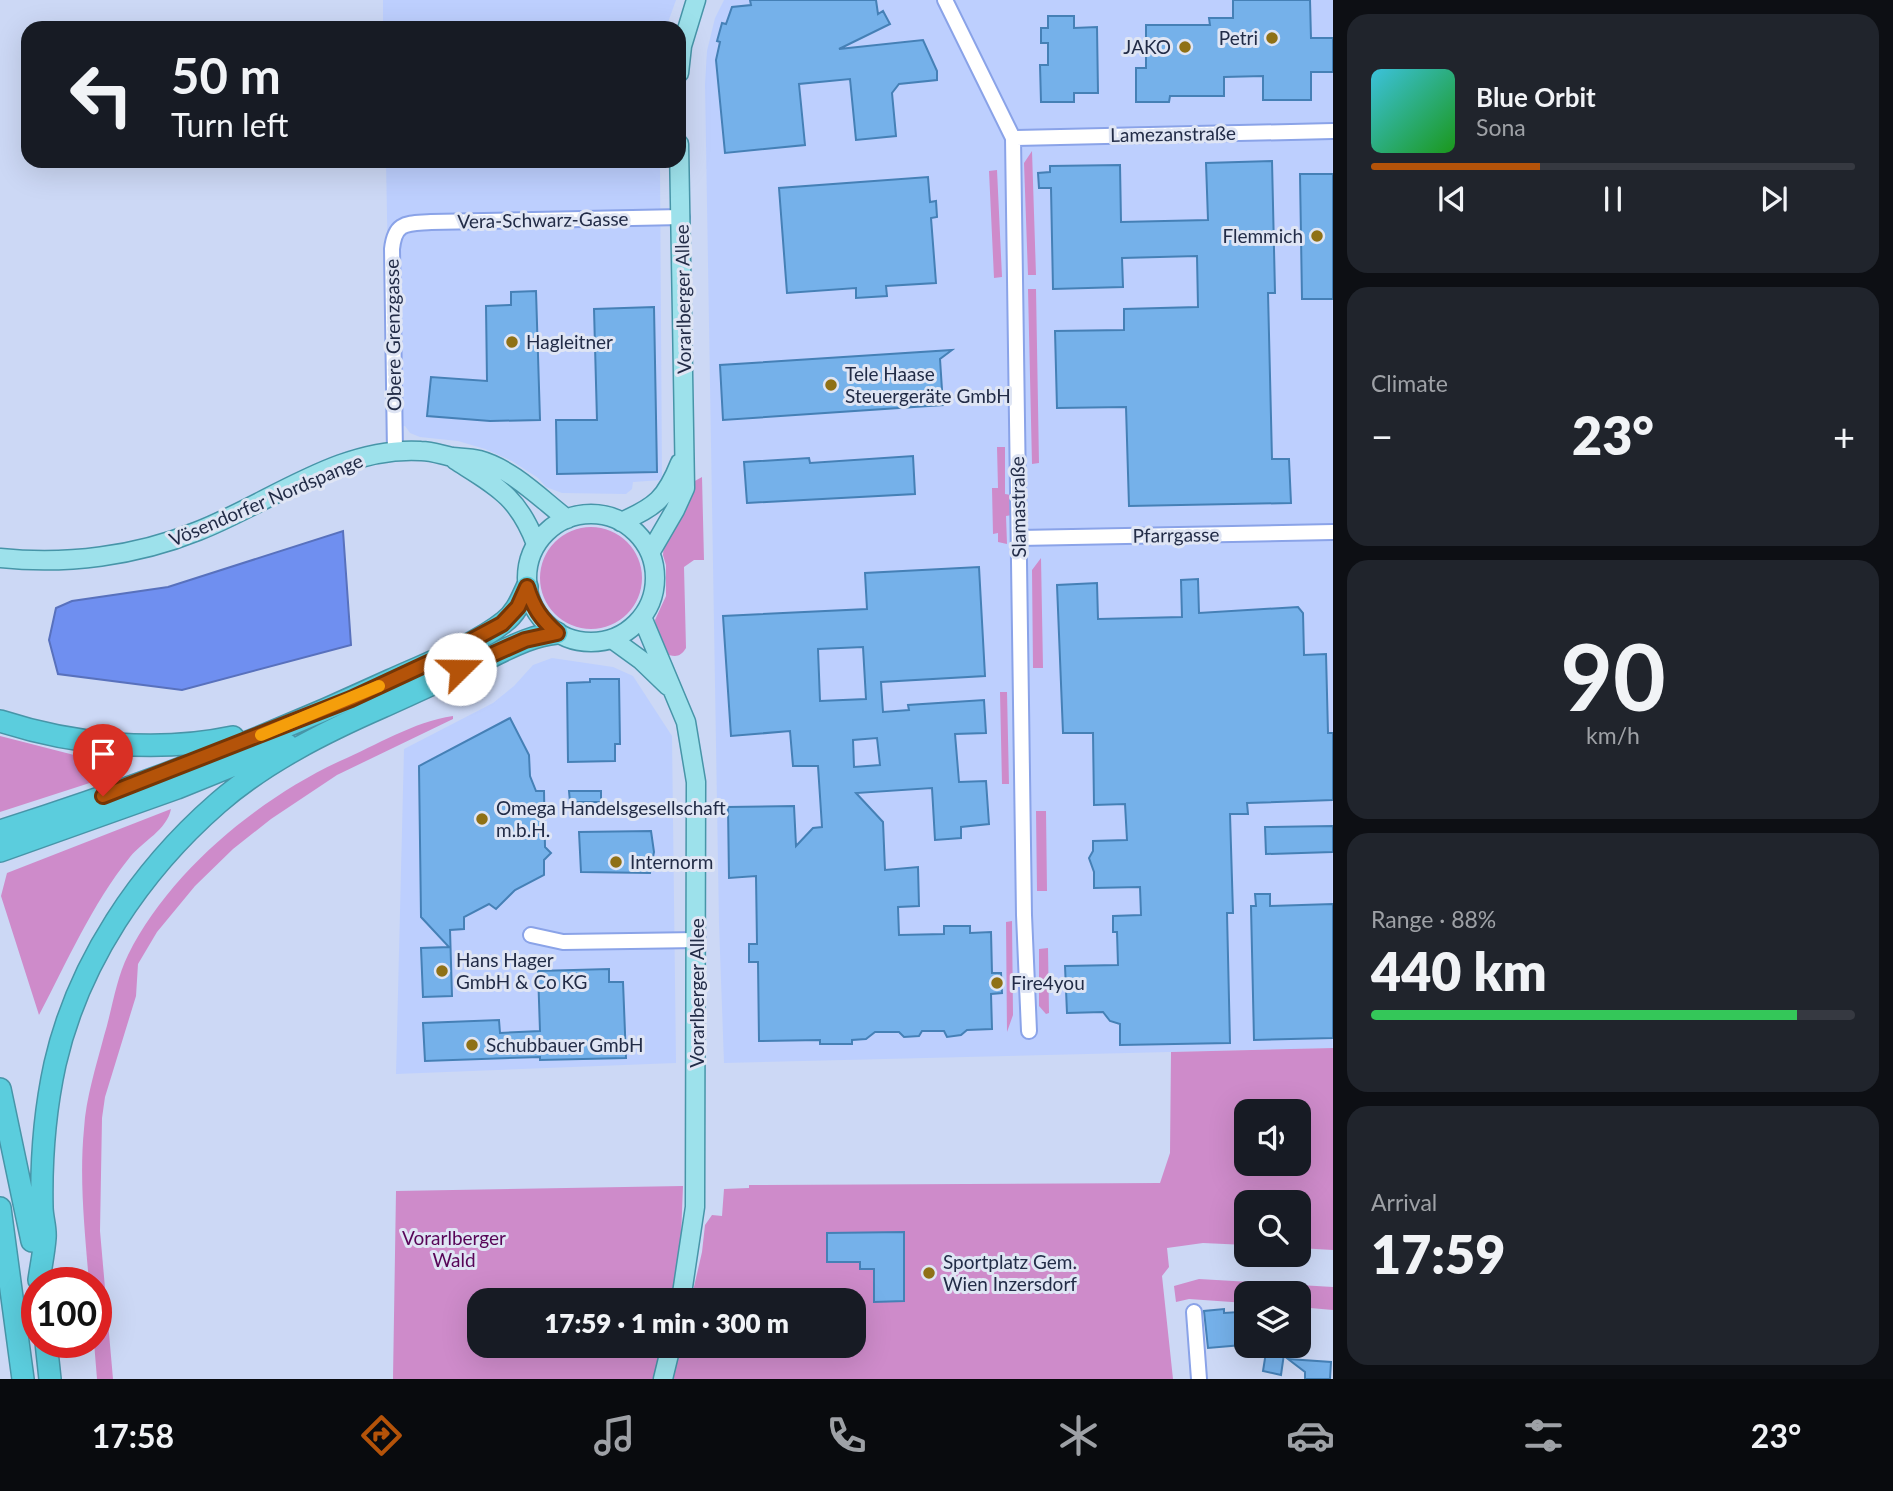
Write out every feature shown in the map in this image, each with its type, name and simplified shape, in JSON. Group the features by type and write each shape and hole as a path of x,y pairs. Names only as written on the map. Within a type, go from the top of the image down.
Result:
{"highway":[{"path":"0,831 58,813 351,699 491,631 509,617 527,587"},
{"path":"0,851 76,826 354,719 525,640 557,633"},
{"path":"41,1267 46,1236 42,1209 44,1138 55,1064 75,1001 101,946 135,893 167,853 219,802 260,772 354,719"},
{"path":"0,721 26,730 90,742 156,745 220,740 280,727"},
{"path":"0,1089 28,1212 37,1267"},
{"path":"0,1208 23,1379"},
{"path":"48,1358 50,1379"}],"main road":[{"path":"686,33 696,0"},
{"name":"Vorarlberger Allee","path":"650,553 676,510 685,488 680,168"},
{"name":"Vösendorfer Nordspange","path":"0,558 63,560 101,557 150,547 223,521 344,463 395,452 428,451 479,460 504,472 567,519"},
{"name":"Vorarlberger Allee","path":"621,522 649,510 667,494 684,454"},
{"name":"Vösendorfer Nordspange","path":"449,456 495,486 516,505 537,544"},
{"path":"587,514 607,516 621,522 640,538 650,553 654,575 652,596 642,617 628,631 612,639 584,642 557,633 541,619 532,604 527,587 528,563 537,544 551,528 567,519 587,514"},
{"name":"Vorarlberger Allee","path":"642,617 686,722 694,759 698,940 695,1207 683,1288"},
{"name":"Vorarlberger Allee","path":"612,639 634,654 670,688"},
{"path":"663,1379 668,1358"}],"street":[{"name":"Slamastraße","path":"945,0 1013,138 1024,915 1029,1031"},
{"name":"Lamezanstraße","path":"1013,138 1333,131"},
{"name":"Vera-Schwarz-Gasse","path":"405,224 681,217"},
{"name":"Obere Grenzgasse","path":"395,452 392,249 393,235 405,224"},
{"name":"Pfarrgasse","path":"1018,538 1333,532"},
{"path":"531,935 563,943 698,940"},
{"path":"1194,1312 1199,1379"}],"shaded area":[{"path":"383,0 676,0 668,21 383,21"},
{"path":"724,0 1333,0 1333,1048 724,1063 719,924 705,84 707,51 715,18"},
{"path":"386,168 660,168 662,480 633,482 632,489 626,494 562,493 546,487 538,478 512,461 485,449 458,441 420,437 410,433 405,426 391,427"},
{"path":"552,658 613,667 633,676 672,736 676,1063 396,1074 404,749 493,703 514,686 533,665"}],"green space":[{"path":"1032,151 1036,275 1028,275 1024,163"},
{"path":"997,170 1002,277 994,278 989,171"},
{"path":"1028,289 1036,289 1039,463 1032,464"},
{"path":"997,447 1005,447 1005,494 1011,495 1012,515 1006,516 1007,544 998,542 998,533 993,534 992,488 998,488"},
{"path":"702,477 704,560 694,560 684,567 686,648 681,654 672,656 656,629 655,620 666,596 664,542 693,482"},
{"path":"591,527 611,531 627,542 638,558 642,578 638,598 627,614 611,625 591,629 571,625 555,614 544,598 540,578 544,558 555,542 571,531"},
{"path":"1041,558 1043,668 1033,668 1032,570"},
{"path":"1000,692 1007,692 1009,784 1002,784"},
{"path":"453,716 453,719 337,775 271,819 233,849 195,886 157,932 138,964 136,996 105,1097 102,1118 100,1231 103,1267 88,1267 82,1167 87,1105 117,984 128,955 146,924 191,867 248,817 309,777 340,761 409,729"},
{"path":"0,736 121,767 102,779 0,812"},
{"path":"171,809 160,829 135,851 116,875 81,934 39,1015 1,896 7,873"},
{"path":"1036,811 1046,811 1047,891 1037,891"},
{"path":"1012,921 1013,1015 1007,1032 1006,922"},
{"path":"1048,948 1049,1013 1046,1014 1039,1006 1039,949"},
{"name":"Sportplatz Gem. Wien Inzersdorf","path":"1333,1048 1333,1250 1311,1249 1311,1190 1234,1190 1234,1244 1203,1243 1167,1248 1169,1267 1162,1276 1173,1379 671,1379 675,1358 866,1358 866,1288 694,1288 705,1225 712,1215 722,1216 724,1189 749,1188 749,1185 1160,1183 1170,1153 1171,1052"},
{"name":"Vorarlberger Wald","path":"683,1186 681,1237 673,1288 467,1288 467,1358 659,1358 655,1379 393,1379 396,1191"},
{"path":"1199,1279 1234,1281 1234,1302 1189,1299 1176,1302 1174,1286"},
{"path":"1311,1286 1333,1287 1333,1310 1311,1308"},
{"path":"95,1358 111,1358 113,1379 97,1379"}],"water":[{"path":"343,531 351,645 182,690 58,674 49,640 56,608 72,601 168,587"}],"building":[{"path":"750,0 876,0 878,14 883,11 890,24 839,49 923,40 937,71 937,80 899,84 892,93 896,136 856,140 850,79 799,84 805,145 725,153 716,60 720,42 717,41 722,23 726,24 732,7 751,5"},
{"path":"1233,0 1310,0 1311,38 1333,38 1333,72 1311,72 1311,100 1263,100 1263,76 1224,77 1224,96 1170,96 1169,102 1136,102 1136,68 1146,68 1146,25 1210,25 1209,18 1233,18"},
{"path":"1048,16 1074,16 1074,28 1097,27 1098,93 1074,93 1074,102 1041,102 1040,65 1048,65 1048,43 1041,43 1041,28 1048,28"},
{"path":"1272,161 1275,293 1268,293 1272,459 1289,459 1291,503 1129,506 1126,407 1057,408 1055,331 1124,330 1124,309 1198,307 1197,256 1122,258 1123,287 1053,289 1051,188 1039,188 1038,173 1050,172 1050,166 1120,165 1121,222 1208,220 1206,163"},
{"name":"Flemmich","path":"1300,174 1333,174 1333,299 1302,299"},
{"path":"928,177 930,202 936,201 937,217 931,218 936,283 886,286 887,296 856,298 856,288 787,293 779,188"},
{"name":"Hagleitner","path":"536,291 540,420 490,421 427,416 431,377 487,381 486,306 511,305 511,292"},
{"path":"654,307 657,472 557,474 556,420 597,420 594,309"},
{"name":"Tele Haase Steuergeräte GmbH","path":"952,350 940,359 943,405 723,420 720,365"},
{"path":"913,456 915,494 747,503 744,462 809,458 810,463"},
{"path":"979,567 985,676 881,682 883,712 909,710 908,705 984,700 986,733 955,734 959,782 986,781 989,824 961,827 961,838 935,840 932,788 856,793 883,822 885,870 918,867 919,906 898,907 899,935 944,934 944,926 970,926 970,933 991,932 992,973 1001,973 1002,993 991,994 992,1029 967,1030 961,1035 947,1037 944,1031 922,1031 919,1036 904,1037 899,1032 875,1032 866,1039 852,1040 852,1044 820,1044 820,1040 759,1041 758,962 749,962 749,944 757,944 756,876 729,878 728,807 794,806 796,846 813,828 822,827 818,766 793,766 790,731 731,736 723,616 867,609 865,573","holes":["863,647 866,699 820,701 818,649","877,738 880,765 854,767 853,740"]},
{"path":"1198,579 1199,613 1298,607 1303,613 1304,655 1326,654 1328,733 1333,733 1333,800 1247,803 1248,814 1230,814 1233,913 1227,913 1230,1043 1120,1045 1120,1024 1110,1021 1103,1012 1067,1013 1065,966 1118,965 1117,932 1113,932 1113,916 1141,915 1140,887 1094,888 1094,872 1089,858 1093,851 1093,841 1127,840 1125,804 1094,805 1093,733 1063,733 1057,585 1097,583 1098,619 1182,617 1181,580"},
{"path":"590,679 619,679 620,744 615,744 615,761 568,762 567,683 590,682"},
{"name":"Omega Handelsgesellschaft m.b.H.","path":"510,718 529,755 530,776 536,791 544,791 545,847 551,853 544,860 544,875 515,890 496,909 489,904 464,917 464,929 450,930 452,996 423,997 421,948 449,947 421,917 419,766"},
{"path":"569,791 601,791 601,802 570,802"},
{"path":"1333,826 1333,852 1266,854 1265,827"},
{"name":"Internorm","path":"651,831 654,852 650,873 581,872 579,832"},
{"path":"1255,894 1270,894 1270,906 1333,904 1333,1038 1254,1040 1251,906 1256,906"},
{"path":"609,969 609,982 623,982 626,1058 540,1060 540,1057 425,1061 423,1023 499,1020 500,1033 540,1031 538,971"},
{"path":"904,1232 904,1301 874,1302 874,1269 860,1269 860,1262 827,1262 827,1233"},
{"path":"1224,1309 1224,1313 1234,1312 1234,1346 1208,1348 1204,1311"},
{"path":"1265,1358 1283,1358 1281,1375 1263,1371"},
{"path":"1288,1359 1331,1362 1330,1379 1305,1379 1305,1372"}],"slow traffic":[{"path":"261,735 379,686"}],"place":[{"name":"Petri","path":"1272,38"},
{"name":"JAKO","path":"1185,47"},
{"name":"Flemmich","path":"1317,236"},
{"name":"Hagleitner","path":"512,342"},
{"name":"Tele Haase Steuergeräte GmbH","path":"831,385"},
{"name":"Omega Handelsgesellschaft m.b.H.","path":"482,819"},
{"name":"Internorm","path":"616,862"},
{"name":"Hans Hager GmbH & Co KG","path":"442,971"},
{"name":"Fire4you","path":"997,983"},
{"name":"Schubbauer GmbH","path":"472,1045"},
{"name":"Sportplatz Gem. Wien Inzersdorf","path":"929,1273"}],"route":[{"path":"103,796 351,699 437,659 502,624 518,607 527,587 532,604 541,619 557,633 525,640 460,669"}]}
